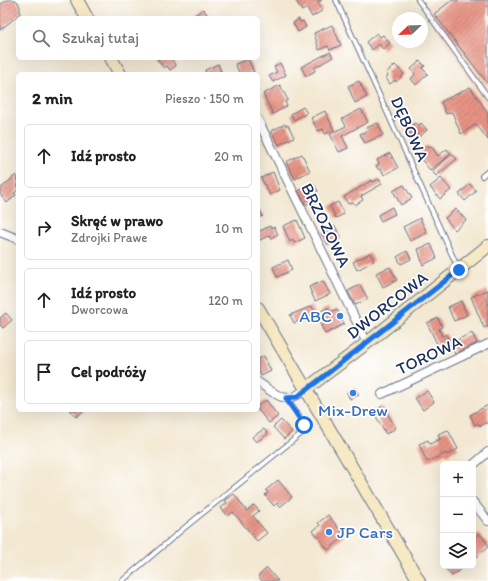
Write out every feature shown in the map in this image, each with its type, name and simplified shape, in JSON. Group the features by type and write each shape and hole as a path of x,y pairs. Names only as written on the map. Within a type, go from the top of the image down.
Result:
{"main road":[{"path":"77,0 86,16"},
{"path":"112,60 119,72"},
{"name":"DWORCOWA","path":"306,389 367,343 488,246"},
{"path":"260,311 419,581"}],"street":[{"name":"BRZOZOWA","path":"260,124 367,343"},
{"path":"0,232 16,238"},
{"name":"TOROWA","path":"382,394 488,344"},
{"path":"260,384 270,391 286,398 297,397 306,389"},
{"path":"476,462 488,452"},
{"path":"476,506 488,522"}],"lane":[{"name":"DĘBOWA","path":"336,0 459,270"},
{"path":"418,0 488,97"},
{"path":"482,176 488,171"},
{"path":"122,581 188,524 302,433 304,429 302,421 286,398"}],"shaded area":[{"path":"435,0 488,0 488,109 428,14 428,12 424,8"}],"building":[{"path":"6,0 15,0 18,2 20,7 20,14 0,30 0,5"},
{"path":"322,0 318,2 323,10 312,17 307,8 302,11 296,1"},
{"path":"452,0 488,0 488,84 434,14"},
{"path":"203,9 208,16 194,16"},
{"path":"299,19 300,22 303,21 306,27 298,32 293,23"},
{"path":"332,25 341,45 330,50 328,46 319,50 314,33"},
{"path":"377,33 380,37 383,35 390,43 383,49 379,44 372,50 366,42"},
{"path":"330,52 333,57 314,68 315,71 306,76 301,67"},
{"path":"158,60 172,60 176,66 170,70 167,66 164,68"},
{"path":"248,60 254,72 239,72 235,64"},
{"path":"420,61 425,66 422,68 428,74 416,85 411,79 415,74 411,69"},
{"path":"280,63 286,75 273,82 269,76 277,72 274,67"},
{"path":"218,64 221,72 206,72 205,70"},
{"path":"395,65 404,74 396,82 395,80 390,84 386,78 388,76 386,73"},
{"path":"359,81 367,97 355,103 348,86"},
{"path":"280,85 288,100 285,102 287,106 273,114 263,94"},
{"path":"470,87 488,113 488,140 476,124 461,134 452,112 446,114 441,102"},
{"path":"303,107 307,113 294,120 291,114"},
{"path":"361,109 368,122 342,136 348,148 339,152 330,134 346,126 342,119"},
{"path":"325,111 334,130 325,134 323,129 318,131 311,118"},
{"path":"378,123 383,135 365,143 360,134 367,131 366,128"},
{"path":"415,123 418,126 421,123 427,130 419,137 417,134 413,137 406,130"},
{"path":"285,124 286,126 288,125 294,137 279,145 271,131"},
{"path":"427,145 429,147 431,146 438,156 447,149 451,154 430,170 416,153"},
{"path":"390,153 398,168 384,175 381,169 379,170 376,166 379,164 377,160"},
{"path":"302,154 310,171 295,179 286,162"},
{"path":"452,154 457,159 436,176 432,171"},
{"path":"273,172 280,190 270,195 261,178"},
{"path":"16,175 16,192 14,193 16,195 7,203 0,194 0,189"},
{"path":"441,178 451,190 440,199 430,187"},
{"path":"379,179 382,184 361,196 363,200 355,205 353,202 348,204 344,197 372,180 373,182"},
{"path":"313,183 318,191 315,193 318,198 306,205 298,191"},
{"path":"470,184 476,191 465,201 459,194"},
{"path":"404,185 412,198 401,205 393,191"},
{"path":"338,202 344,214 336,218 330,206"},
{"path":"392,207 395,214 381,221 378,215"},
{"path":"456,209 466,220 455,230 445,218"},
{"path":"420,218 427,233 410,241 403,227"},
{"path":"297,220 305,238 294,243 293,240 290,242 283,226"},
{"path":"270,226 271,228 274,227 278,234 271,238 270,235 260,240 260,231"},
{"path":"335,226 341,238 328,245 322,233"},
{"path":"431,244 437,258 423,265 418,249"},
{"path":"407,251 411,259 401,264 397,257"},
{"path":"370,253 374,261 357,270 353,262"},
{"path":"288,260 292,270 277,277 273,267"},
{"path":"390,267 397,280 383,287 376,273"},
{"path":"323,281 330,294 315,301 309,287"},
{"path":"360,285 368,299 355,305 348,291"},
{"path":"488,290 488,326 484,328 471,297"},
{"path":"461,301 467,315 454,321 448,307"},
{"path":"312,306 315,314 294,323 290,315"},
{"path":"328,308 331,312 337,309 344,324 325,334 318,319 323,316 321,311"},
{"path":"6,313 12,320 3,328 0,325 0,318"},
{"path":"438,318 442,327 439,329 442,336 446,334 450,343 439,348 427,323"},
{"path":"472,333 477,343 455,354 450,343"},
{"path":"264,356 271,371 261,376 260,374 260,358"},
{"path":"355,388 359,395 350,399 347,392"},
{"path":"427,391 434,402 423,410 415,398"},
{"path":"266,400 278,416 269,423 260,412 260,404"},
{"path":"488,405 488,422 480,426 479,424 475,425 470,415"},
{"path":"383,406 396,428 386,434 373,411"},
{"path":"72,412 82,412 76,417"},
{"path":"281,420 292,432 284,439 273,427"},
{"path":"264,429 268,434 256,442 252,437"},
{"path":"448,430 458,449 447,455 446,453 427,462 419,444 428,440 430,444 440,439 438,434"},
{"path":"278,480 292,497 280,507 277,503 274,506 265,495 268,493 266,490"},
{"path":"234,494 247,511 254,505 259,511 253,516 267,533 257,541 233,512 228,516 221,508 227,503 225,501"},
{"path":"328,515 345,536 328,550 313,531 320,525 318,523"},
{"path":"479,533 488,544 488,547 476,557 476,536"},
{"path":"267,568 278,581 262,581 258,576"},
{"path":"446,569 461,569 452,576"}],"place":[{"name":"ABC","path":"340,316"},
{"name":"Mix-Drew","path":"353,393"},
{"name":"JP Cars","path":"329,532"}],"route":[{"path":"304,425 286,398 297,397 459,270"}]}
